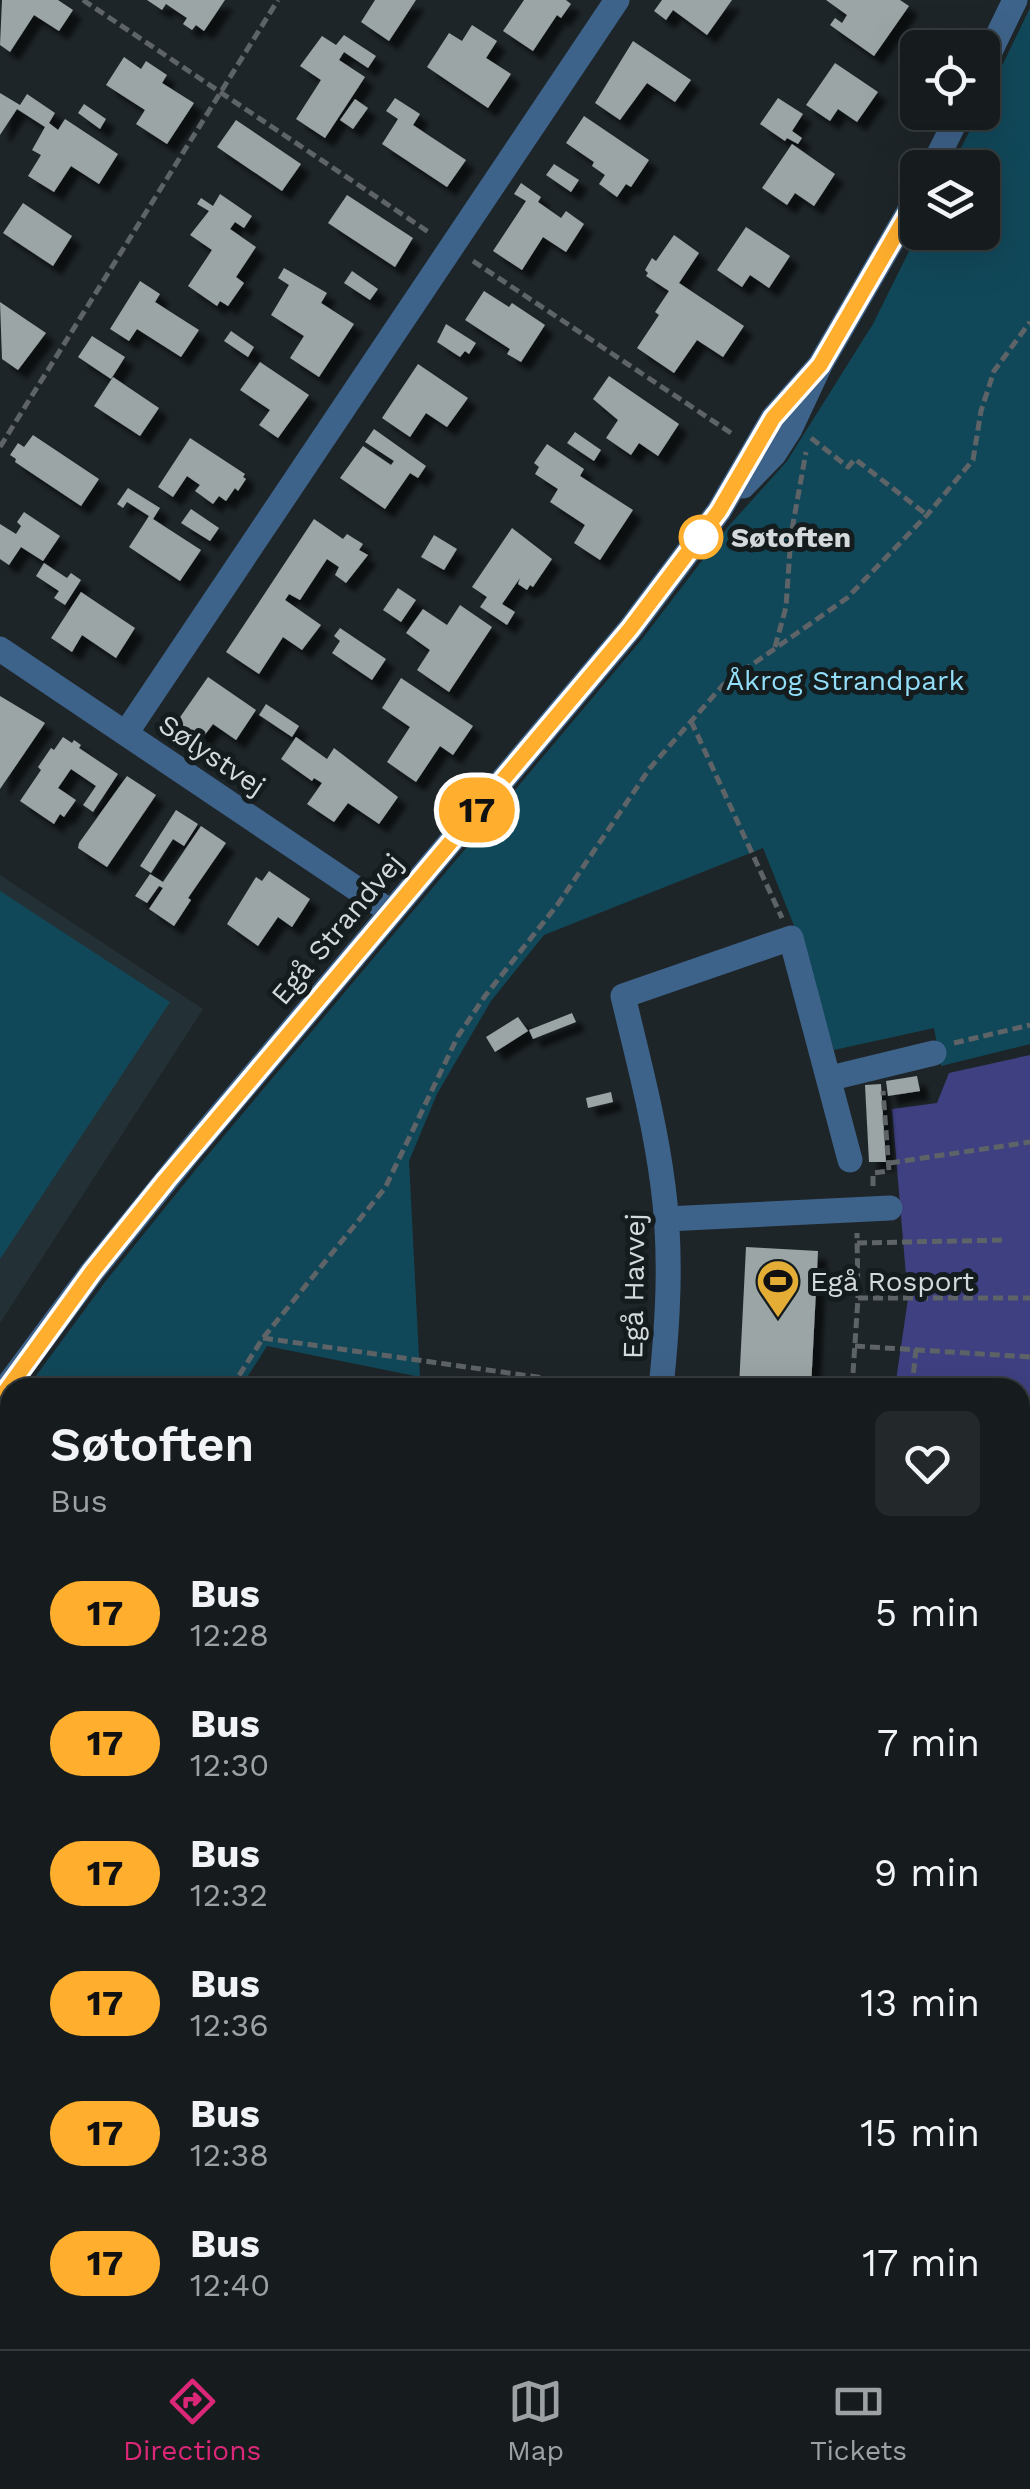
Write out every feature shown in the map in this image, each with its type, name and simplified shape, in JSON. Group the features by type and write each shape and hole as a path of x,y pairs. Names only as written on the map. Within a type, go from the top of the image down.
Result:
{"street":[{"path":"126,733 617,0"},
{"path":"1000,32 1016,0"},
{"name":"Egå Strandvej","path":"15,1378 142,1209 630,629 719,511 774,454 900,227"},
{"name":"Egå Strandvej","path":"719,511 773,418 820,365"},
{"name":"Sølystvej","path":"0,649 391,912"},
{"path":"791,938 850,1160"},
{"name":"Egå Havvej","path":"662,1378 668,1316 663,1186 648,1099 623,996 791,938"},
{"path":"831,1078 934,1053"},
{"path":"666,1219 873,1209"}],"path":[{"path":"83,0 754,448"},
{"path":"0,446 278,0"},
{"path":"237,1378 263,1338 385,1188 458,1036 558,904 650,768 723,685 846,598 927,515 972,460 980,411 994,371 1030,322"},
{"path":"774,648 786,607 791,535 806,456 806,434 848,467 854,459 927,515"},
{"path":"691,721 791,938"},
{"path":"934,1053 962,1040 1030,1025"},
{"path":"853,1378 858,1242 873,1209 873,1173 889,1171 880,1066"},
{"path":"888,1163 1030,1142"},
{"path":"858,1242 1006,1240"},
{"path":"858,1298 1030,1298"},
{"path":"263,1338 544,1378"},
{"path":"855,1346 1030,1357"},
{"path":"913,1378 916,1349"}],"shaded area":[{"path":"0,875 203,1009 0,1323"},
{"path":"1030,1055 1030,1378 896,1378 908,1299 892,1109 937,1103 949,1073"}],"green space":[{"name":"Åkrog Strandpark","path":"1030,8 1030,1044 941,1066 934,1028 834,1050 803,948 763,848 544,935 491,1001 437,1094 409,1161 420,1377 267,1346 247,1378 34,1378 201,1163 642,639 727,528 787,461 873,324 910,250 1000,250 1000,150 960,150 970,130 1000,130 1000,70"},
{"path":"0,891 170,1002 0,1259"}],"building":[{"path":"2,0 58,0 73,10 59,31 34,15 10,52 0,45"},
{"path":"147,0 225,0 204,31 196,25 192,30 183,24 187,18 166,4 162,10"},
{"path":"375,0 416,0 389,41 361,22"},
{"path":"524,0 566,0 571,4 561,18 557,15 533,51 503,31"},
{"path":"662,0 732,0 707,35 673,10 666,20 654,11"},
{"path":"826,0 900,0 909,6 874,56 830,25 835,18 842,23 847,15"},
{"path":"472,25 497,41 486,58 511,74 488,108 427,67 449,33 462,41"},
{"path":"344,35 376,56 368,68 344,52 339,60 365,77 325,138 296,119 321,80 300,66 322,36 336,45"},
{"path":"633,41 691,80 675,102 647,83 620,120 595,103"},
{"path":"124,57 141,69 146,61 167,75 162,83 194,103 167,144 136,124 145,110 106,85"},
{"path":"835,63 878,92 857,122 838,109 830,121 806,105"},
{"path":"0,93 20,105 27,94 55,113 49,123 58,130 65,119 118,154 99,184 71,166 54,192 28,176 41,155 32,150 45,127 17,109 0,135"},
{"path":"395,98 420,114 413,125 466,160 447,187 382,144 398,119 386,111"},
{"path":"778,98 803,114 792,131 802,138 798,144 787,138 785,141 760,124"},
{"path":"355,99 368,108 353,129 340,120"},
{"path":"84,104 106,119 100,129 78,113"},
{"path":"584,116 649,160 631,187 626,184 617,197 599,184 605,175 592,166 594,162 566,143"},
{"path":"236,120 301,164 282,191 217,147"},
{"path":"792,144 835,174 814,206 795,193 787,205 762,188"},
{"path":"554,164 579,180 571,192 546,175"},
{"path":"521,183 541,197 538,202 561,218 566,211 584,224 566,252 543,237 522,270 493,251 526,201 514,194"},
{"path":"220,194 252,216 244,228 235,222 230,229 256,247 236,277 244,283 228,306 220,301 217,306 188,286 212,250 190,235 209,211 197,204 201,198 213,206"},
{"path":"347,195 413,238 395,267 328,223"},
{"path":"23,203 72,236 53,266 3,233"},
{"path":"746,227 790,256 769,288 750,275 742,287 717,270"},
{"path":"674,235 699,253 679,283 744,326 723,357 697,340 674,373 637,348 659,315 655,312 669,291 646,276 645,270"},
{"path":"284,268 327,293 321,303 354,324 319,377 290,358 304,336 271,315 289,285 278,278"},
{"path":"352,271 378,289 370,300 344,283"},
{"path":"140,281 160,294 155,302 199,330 181,357 137,329 129,341 110,329"},
{"path":"484,291 509,307 512,303 545,325 521,362 507,354 510,349 465,320"},
{"path":"0,302 46,333 18,370 2,359"},
{"path":"446,324 476,343 469,354 465,351 460,357 437,342"},
{"path":"231,331 254,347 248,357 224,341"},
{"path":"92,336 125,357 111,379 78,357"},
{"path":"260,362 309,395 278,438 259,425 270,410 240,390"},
{"path":"418,364 468,398 447,427 426,413 410,437 382,418"},
{"path":"609,376 679,424 658,456 639,443 631,455 606,438 618,420 593,399"},
{"path":"113,377 159,408 140,436 94,406"},
{"path":"374,429 426,466 418,478 410,473 385,509 340,478 363,446 391,465 394,461 365,442"},
{"path":"575,432 601,450 594,461 567,443"},
{"path":"33,435 99,479 81,506 10,455 18,443 24,447"},
{"path":"190,438 245,474 238,491 235,488 226,501 219,496 213,504 195,491 200,485 187,476 173,497 158,487"},
{"path":"547,444 584,469 580,476 633,510 600,560 574,543 585,525 550,502 558,489 535,474 539,467 534,463"},
{"path":"128,488 160,508 153,519 201,550 180,581 129,547 149,516 127,502 123,508 117,504"},
{"path":"191,509 219,528 210,541 181,523"},
{"path":"24,512 60,536 43,561 21,547 9,565 0,559 0,524 16,534 21,526 17,522"},
{"path":"314,519 343,539 347,534 363,544 359,550 368,555 346,583 335,575 339,567 327,559 300,600 289,594 285,600 321,625 302,650 283,637 259,674 226,652"},
{"path":"512,528 552,559 533,587 530,585 527,590 518,584 520,578 502,604 515,612 507,625 480,607 487,597 472,587"},
{"path":"434,535 457,549 444,570 421,557"},
{"path":"44,563 67,578 71,573 81,580 65,605 54,598 59,591 36,576"},
{"path":"398,588 416,600 401,622 383,610"},
{"path":"81,592 135,628 116,658 82,635 72,652 51,638"},
{"path":"460,605 492,627 449,692 417,670 430,650 406,633 423,609 447,625"},
{"path":"340,628 386,659 372,680 332,653 340,641 334,636"},
{"path":"208,677 256,710 236,740 213,724 201,740 176,723"},
{"path":"401,678 473,726 453,755 440,746 416,782 387,762 410,727 382,708"},
{"path":"0,696 45,723 0,789"},
{"path":"266,704 299,726 292,737 259,715"},
{"path":"63,737 72,743 74,740 81,745 79,748 118,774 93,812 83,805 96,786 71,769 58,788 76,800 54,824 20,801 41,770 38,767"},
{"path":"296,737 327,759 334,748 398,797 379,824 348,803 334,822 307,804 322,783 314,778 312,781 281,759"},
{"path":"127,776 156,795 107,867 78,848 79,843"},
{"path":"176,810 198,824 184,846 173,839 151,873 140,866"},
{"path":"201,826 226,843 188,898 191,900 174,926 149,909 163,888 159,886 147,903 135,896 150,874 163,882"},
{"path":"269,871 310,899 292,927 278,917 258,946 227,924 256,877 262,881"},
{"path":"572,1013 576,1022 533,1039 529,1030"},
{"path":"518,1017 528,1031 495,1052 486,1037"},
{"path":"917,1076 920,1091 888,1096 886,1081"},
{"path":"881,1084 886,1162 869,1162 865,1085"},
{"path":"611,1092 613,1102 588,1108 586,1098"},
{"name":"Egå Rosport","path":"746,1247 818,1251 812,1378 739,1378"}],"bus line":[{"name":"17","path":"15,1378 166,1180 630,629 685,558 719,511 756,442 820,365 900,229"}],"place":[{"name":"Søtoften","path":"701,537"},
{"name":"Egå Rosport","path":"778,1319"}]}
